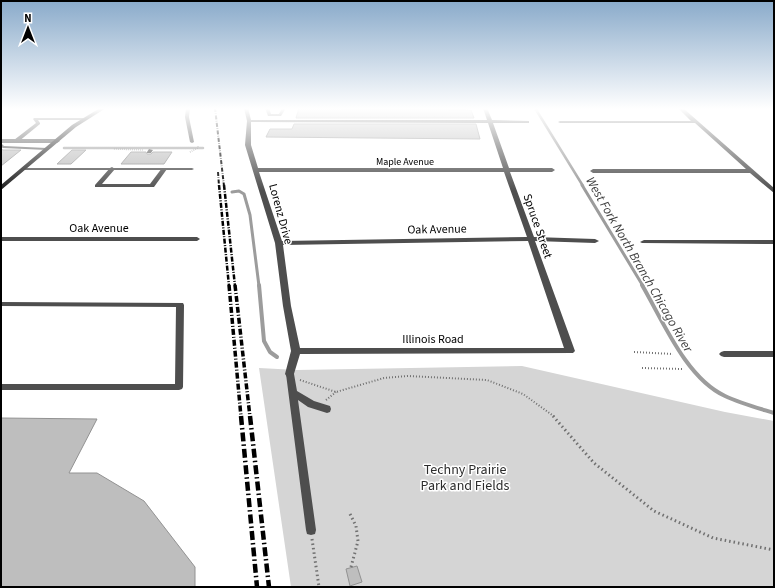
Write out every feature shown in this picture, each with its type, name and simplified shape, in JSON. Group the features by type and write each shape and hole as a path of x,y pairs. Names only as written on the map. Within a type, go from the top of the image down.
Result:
{"main road":[{"path":"1,188 64,135"}],"street":[{"name":"Lorenz Drive","path":"248,135 248,145 279,243 287,306 296,351"},
{"name":"Spruce Street","path":"495,135 570,351"},
{"path":"710,135 774,191"},
{"path":"1,141 57,141"},
{"path":"112,169 96,186 152,186 164,169"},
{"name":"Maple Avenue","path":"257,170 552,170"},
{"path":"593,171 751,171"},
{"name":"Oak Avenue","path":"1,239 197,240"},
{"name":"Oak Avenue","path":"279,243 531,239 595,241"},
{"path":"644,242 774,242"},
{"path":"290,374 296,351"},
{"name":"Illinois Road","path":"296,351 570,351"},
{"path":"724,354 774,354"}],"lane":[{"path":"16,141 23,135"},
{"path":"191,135 192,142"},
{"path":"1,144 3,147 47,149"},
{"path":"23,169 192,169"},
{"path":"1,304 180,305 180,387 1,387"},
{"path":"290,374 311,530"},
{"path":"293,393 311,404 327,408"}],"path":[{"path":"190,152 198,148"},
{"path":"114,149 148,151"},
{"path":"634,352 672,354"},
{"path":"642,368 682,369"},
{"path":"290,374 300,380 336,392 384,378 408,376 488,380 523,394 557,419 594,463 654,511 713,538 774,550"},
{"path":"350,514 355,520 357,548 351,561 351,567"},
{"path":"311,530 319,587"}],"green space":[{"name":"Techny Prairie Park and Fields","path":"522,366 725,412 774,421 774,587 291,587 259,368 297,370"}],"building":[{"path":"267,135 479,135 480,139 266,137"},
{"path":"1,149 3,150 21,150 1,166"},
{"path":"72,150 86,150 71,164 57,164"},
{"path":"131,152 146,152 147,154 151,154 153,152 172,152 164,164 121,164"},
{"path":"1,418 97,419 69,473 97,473 144,501 195,567 195,587 1,587"},
{"path":"357,566 362,582 350,586 346,569"}],"waterway":[{"name":"West Fork North Branch Chicago River","path":"552,135 583,186"},
{"path":"64,148 203,148"},
{"name":"West Fork North Branch Chicago River","path":"582,185 643,286"},
{"path":"232,192 239,191 244,194 250,215 259,286"},
{"path":"259,285 264,341 270,352 277,357"},
{"name":"West Fork North Branch Chicago River","path":"642,285 667,331 687,362 711,388 725,396 774,413"}],"railway":[{"path":"218,135 224,186"},
{"path":"218,172 219,186"},
{"path":"219,185 229,286"},
{"path":"224,185 235,286"},
{"path":"229,285 241,417"},
{"path":"235,285 250,417"},
{"path":"241,416 257,587"},
{"path":"250,416 269,587"}]}
